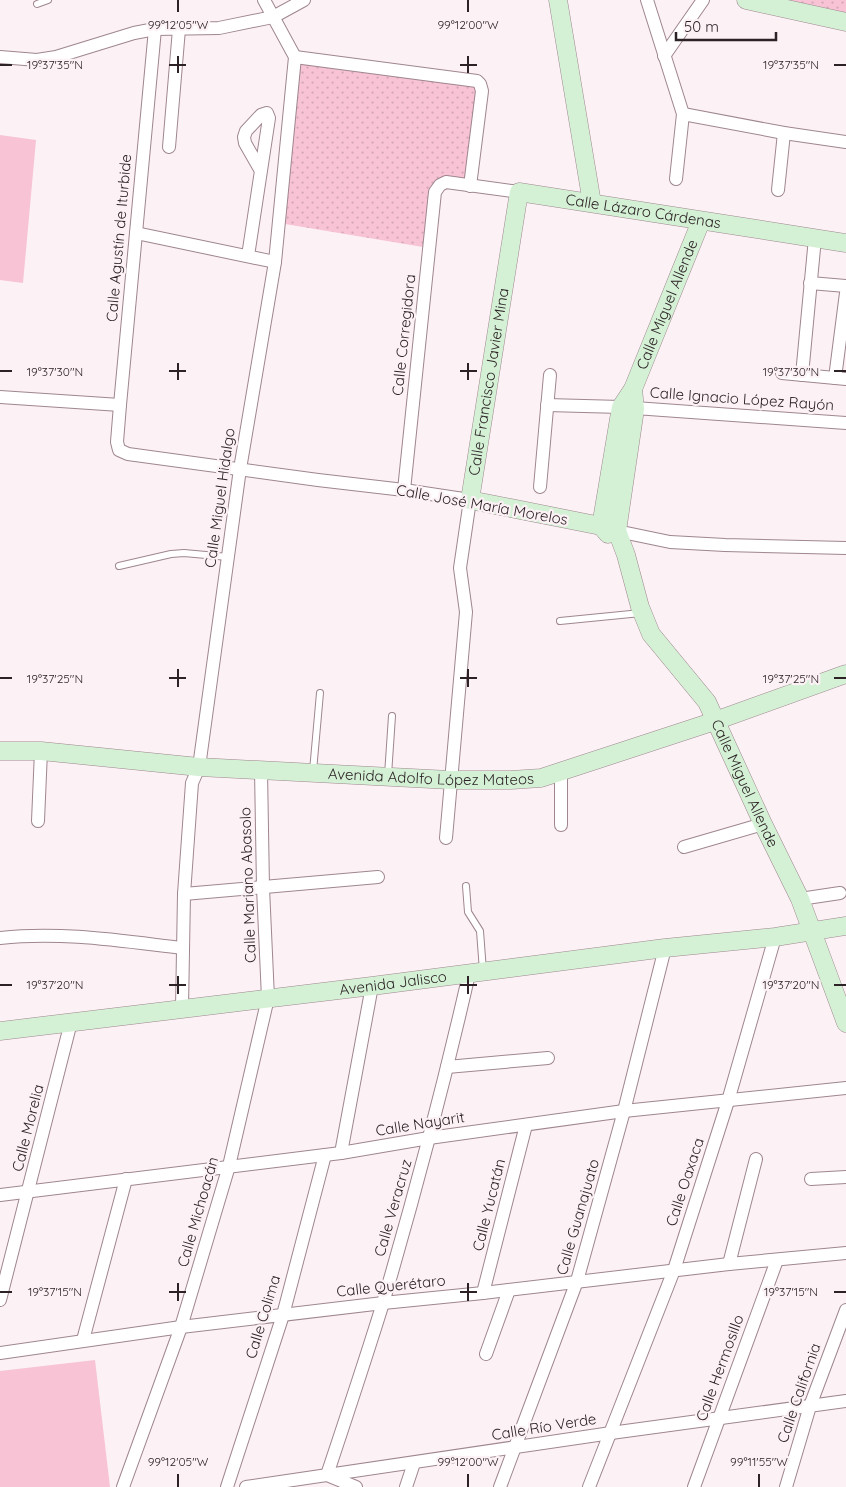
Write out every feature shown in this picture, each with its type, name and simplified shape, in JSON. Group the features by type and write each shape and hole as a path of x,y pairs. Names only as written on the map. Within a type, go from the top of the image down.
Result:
{"main road":[{"path":"558,0 592,203"},
{"path":"746,0 846,22"},
{"name":"Calle Lázaro Cárdenas","path":"519,192 846,243"},
{"name":"Calle Francisco Javier Mina","path":"470,500 519,192"},
{"name":"Calle Miguel Allende","path":"701,221 632,389 609,528 626,555 651,634 708,702 763,824 800,899 846,1023"},
{"name":"Calle José María Morelos","path":"470,500 609,528"},
{"name":"Avenida Adolfo López Mateos","path":"0,751 41,750 199,767 450,780 541,778 716,721 846,674"},
{"name":"Avenida Jalisco","path":"0,1031 846,926"}],"street":[{"path":"264,0 295,57 473,80 480,84 482,91 470,186"},
{"path":"0,57 36,60 56,57 134,33 155,29 219,28 273,17 304,0"},
{"path":"647,0 683,114 676,179"},
{"path":"664,56 703,0"},
{"name":"Calle Agustín de Iturbide","path":"119,450 117,442 120,405 155,29"},
{"path":"169,147 179,29"},
{"name":"Calle Miguel Hidalgo","path":"182,1008 184,894 192,783 199,767 240,470 275,262 295,57"},
{"path":"683,114 846,142"},
{"path":"778,190 784,132"},
{"path":"248,256 261,170"},
{"name":"Calle Lázaro Cárdenas","path":"440,185 446,182 519,192"},
{"name":"Calle Corregidora","path":"404,490 435,192 440,185"},
{"path":"136,233 275,262"},
{"path":"802,375 815,238"},
{"path":"810,283 846,286"},
{"path":"782,373 840,379 846,293"},
{"path":"540,487 550,375"},
{"path":"0,397 120,405"},
{"name":"Calle Ignacio López Rayón","path":"547,404 846,422"},
{"name":"Calle José María Morelos","path":"119,450 128,454 240,470 470,500"},
{"name":"Calle Francisco Javier Mina","path":"446,838 466,612 460,568 470,500"},
{"name":"Calle José María Morelos","path":"609,528 670,542 846,548"},
{"path":"38,821 41,750"},
{"name":"Calle Mariano Abasolo","path":"261,770 263,888 268,998"},
{"path":"561,771 561,825"},
{"path":"684,847 763,824"},
{"path":"184,894 378,877"},
{"path":"800,899 840,893"},
{"path":"0,938 27,935 79,937 182,948"},
{"name":"Calle Oaxaca","path":"589,1487 674,1270 728,1101 775,936"},
{"name":"Calle Guanajuato","path":"500,1487 577,1281 624,1111 665,948"},
{"name":"Calle Veracruz","path":"327,1475 383,1303 476,973"},
{"path":"340,1153 372,986"},
{"name":"Calle Michoacán","path":"123,1487 181,1327 229,1166 268,998"},
{"name":"Calle Morelia","path":"0,1300 71,1022"},
{"path":"448,1067 548,1058"},
{"name":"Calle Nayarit","path":"0,1195 340,1153 429,1138 624,1111 846,1088"},
{"name":"Calle Yucatán","path":"484,1293 526,1125"},
{"name":"Calle Colima","path":"226,1487 282,1315 325,1155"},
{"path":"730,1264 756,1159"},
{"path":"811,1179 846,1177"},
{"path":"83,1340 126,1179"},
{"name":"Calle Querétaro","path":"0,1353 181,1327 383,1303 674,1270 846,1253"},
{"name":"Calle Hermosillo","path":"694,1487 777,1260"},
{"path":"486,1354 509,1290"},
{"name":"Calle California","path":"786,1487 810,1406 846,1310"},
{"name":"Calle Río Verde","path":"246,1487 611,1433 846,1401"},
{"path":"406,1487 414,1463"},
{"path":"327,1475 356,1487"}],"lane":[{"path":"37,4 48,0"},
{"path":"119,566 184,552 228,557"},
{"path":"560,621 643,613"},
{"path":"313,773 320,693"},
{"path":"388,776 392,716"},
{"path":"466,886 468,912 480,931 476,973"}],"shaded area":[{"path":"746,0 846,0 846,22"},
{"path":"295,57 480,84 470,186 440,185 429,248 279,223"},
{"path":"0,135 36,140 23,283 0,280"},
{"path":"95,1360 110,1487 0,1487 0,1371"}]}
